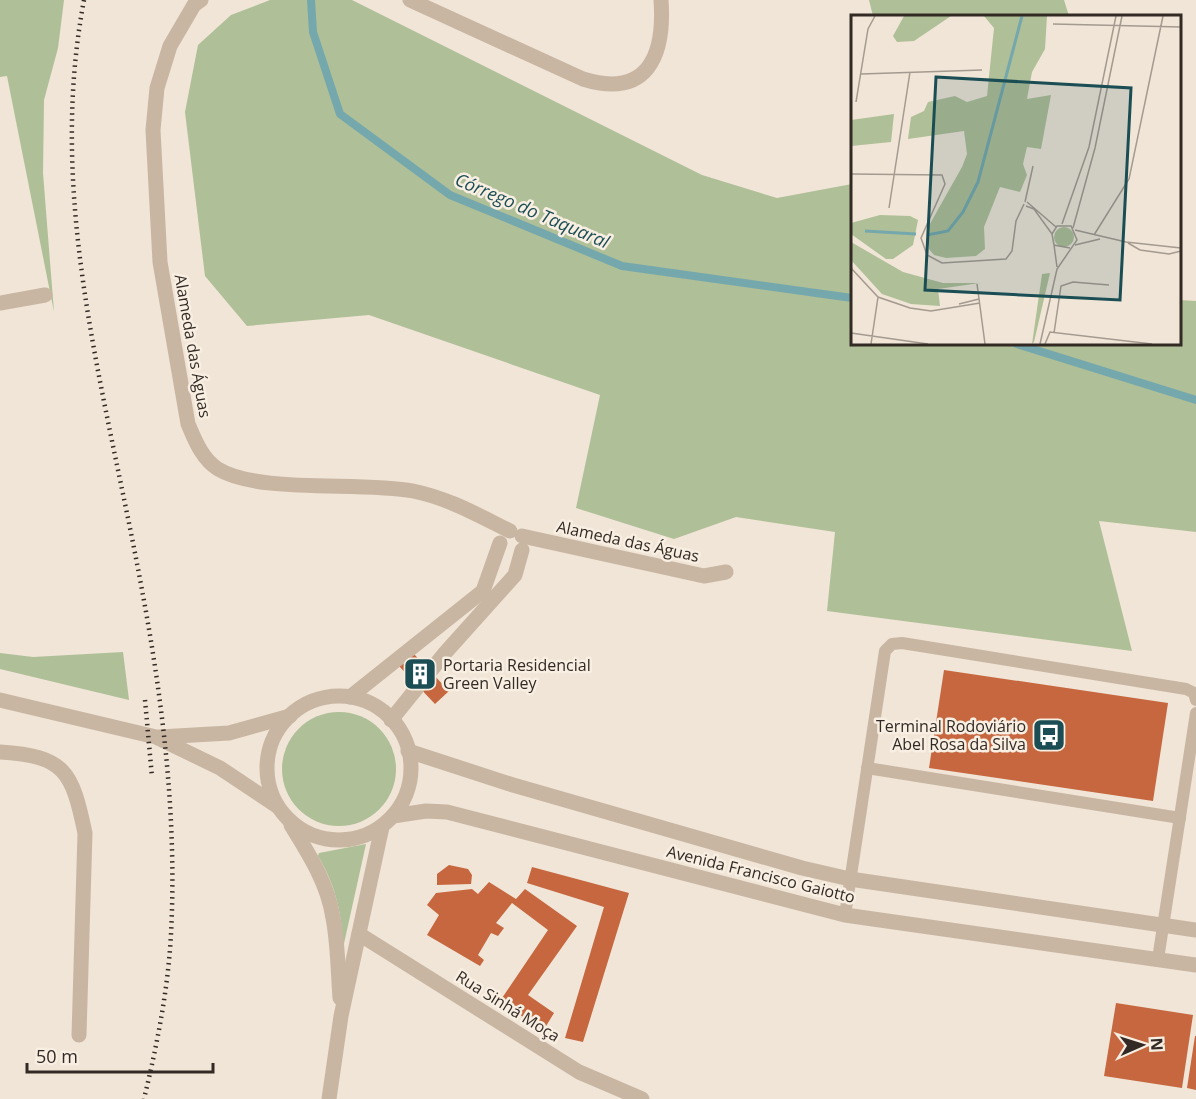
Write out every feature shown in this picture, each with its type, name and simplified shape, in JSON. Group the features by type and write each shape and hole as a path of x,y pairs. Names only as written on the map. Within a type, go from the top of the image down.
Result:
{"street":[{"name":"Alameda das Águas","path":"201,0 194,5 170,46 157,88 153,130 160,262 188,424 198,448 217,468 245,481 411,490 444,498 513,540 704,576 726,572"},
{"path":"410,0 583,79 613,85 626,83 638,76 658,50 662,36 661,0"},
{"path":"0,303 45,295"},
{"path":"350,697 483,591 513,540"},
{"path":"392,720 445,653 515,575 513,540"},
{"path":"329,1099 341,1016 387,821 408,786 408,751 403,736 392,720 371,704 350,697 328,697 308,703 290,716 278,731 268,759 270,788 278,807 311,857 326,890 333,918 341,1016"},
{"path":"0,700 156,737 220,768 278,807"},
{"path":"156,737 229,733 290,716"},
{"name":"Avenida Francisco Gaiotto","path":"408,751 546,794 802,868 850,879 1196,930"},
{"path":"0,752 30,754 47,758 59,768 72,785 79,806 85,833 79,1035"},
{"name":"Avenida Francisco Gaiotto","path":"387,821 426,811 447,812 845,915 1196,965"},
{"path":"288,820 304,832 323,839 343,841 363,837 387,821"},
{"name":"Rua Sinhá Moça","path":"359,934 579,1072 642,1099"}],"lane":[{"path":"845,915 885,651 892,644 902,643 1186,688 1194,693 1196,700"},
{"path":"1158,959 1196,713"},
{"path":"867,768 1180,818"}],"green space":[{"path":"0,0 64,0 58,48 44,100 43,173 54,312 7,76 0,77"},
{"path":"270,0 352,0 702,175 777,198 851,184 851,345 1181,345 1181,300 1196,301 1196,532 1099,521 1132,651 827,611 835,532 736,517 674,539 576,508 600,395 369,315 247,326 205,276 185,112 198,45 231,15"},
{"path":"869,0 1064,0 1069,15 873,15"},
{"path":"123,652 129,700 0,669 0,653 33,657"},
{"path":"339,712 361,716 380,728 392,747 396,769 392,791 380,810 361,822 339,826 317,822 298,810 286,791 282,769 286,747 298,728 317,716"},
{"path":"366,844 343,948 337,900 318,856 319,853"}],"building":[{"name":"Portaria Residencial Green Valley","path":"412,652 449,691 435,704 398,665"},
{"name":"Terminal Rodoviário Abel Rosa da Silva","path":"944,670 1168,703 1153,801 929,768"},
{"path":"449,865 468,869 472,875 471,884 437,885 437,874"},
{"path":"532,867 629,893 583,1042 565,1038 604,907 527,883"},
{"path":"489,882 516,899 525,889 577,926 528,995 554,1013 543,1031 500,1001 548,930 512,903 496,923 504,928 498,936 491,933 478,955 484,960 480,966 427,935 439,915 427,905 436,893 472,889 478,894"},
{"path":"1116,1003 1193,1015 1182,1088 1104,1076"},
{"path":"1196,1036 1196,1090 1187,1088"}],"waterway":[{"name":"Córrego do Taquaral","path":"311,0 313,32 340,114 450,195 622,266 851,298"},
{"name":"Córrego do Taquaral","path":"1020,345 1196,400"}],"railway":[{"path":"84,0 74,75 72,149 76,223 85,296 98,370 150,632 167,761 170,805 172,848 170,955 161,1017 144,1099"},
{"path":"145,700 152,777"}],"place":[{"name":"Portaria Residencial Green Valley","path":"420,674"},
{"name":"Terminal Rodoviário Abel Rosa da Silva","path":"1049,735"}]}
